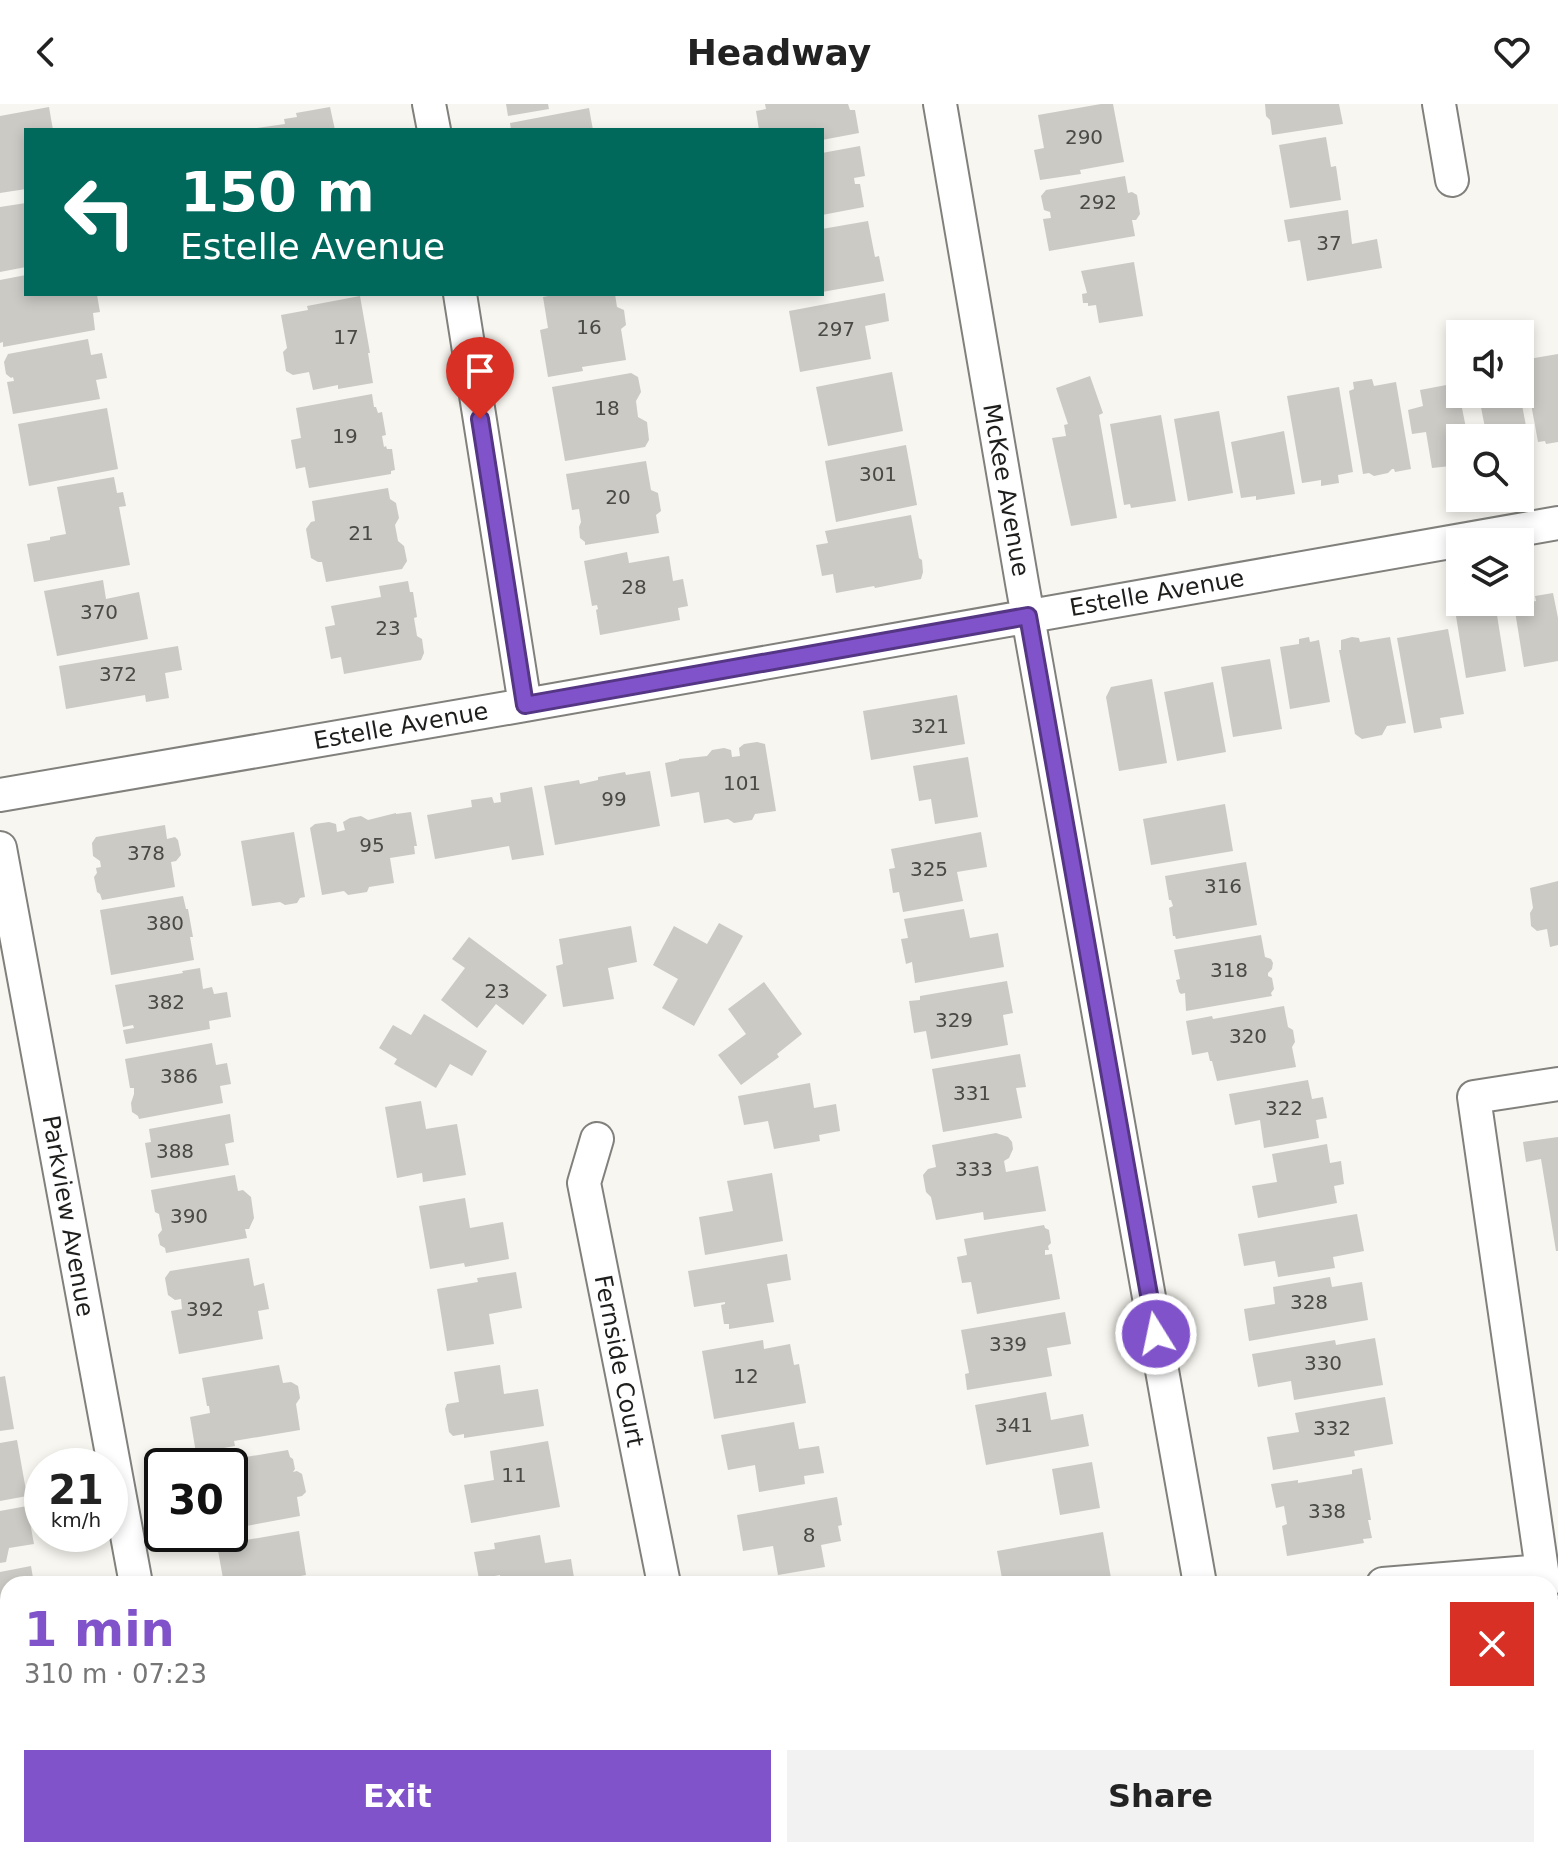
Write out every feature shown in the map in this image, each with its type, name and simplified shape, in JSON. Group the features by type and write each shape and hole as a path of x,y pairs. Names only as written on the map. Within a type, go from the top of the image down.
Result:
{"street":[{"path":"429,104 434,128"},
{"name":"McKee Avenue","path":"940,104 1199,1576"},
{"path":"1439,104 1452,180"},
{"path":"460,296 525,705"},
{"name":"Estelle Avenue","path":"0,795 1558,523"},
{"name":"Parkview Avenue","path":"0,848 135,1576"},
{"path":"1543,1576 1474,1097 1558,1084"},
{"name":"Fernside Court","path":"597,1139 584,1183 662,1576"}],"building":[{"path":"506,104 548,104 549,109 508,116"},
{"path":"765,104 848,104 850,110 855,110 859,133 824,140 824,128 759,128 756,111 766,109"},
{"path":"1113,104 1124,162 1080,170 1081,174 1040,180 1034,150 1044,148 1038,115"},
{"path":"1265,104 1339,104 1343,124 1272,135"},
{"path":"49,107 53,128 24,128 24,189 0,193 0,116"},
{"path":"330,107 335,128 257,128 285,124 284,119 297,117 296,113"},
{"path":"589,108 593,128 511,128 510,123"},
{"path":"1326,137 1331,167 1336,166 1341,200 1290,208 1279,145"},
{"path":"860,146 865,176 854,178 855,184 860,184 864,207 824,215 824,153"},
{"path":"1125,176 1128,193 1137,195 1140,214 1132,220 1135,236 1049,251 1043,219 1051,218 1050,212 1044,210 1041,196 1046,190"},
{"path":"24,203 24,267 0,272 0,207"},
{"path":"1348,210 1352,244 1377,239 1382,268 1307,281 1300,240 1288,242 1284,220"},
{"path":"868,221 875,257 879,256 884,281 824,292 824,229"},
{"path":"1134,262 1143,316 1099,323 1096,305 1083,303 1082,294 1087,293 1081,271"},
{"path":"24,275 24,296 97,296 100,312 93,313 95,330 3,347 3,342 0,343 0,280"},
{"path":"885,293 889,321 865,326 871,359 800,372 789,311"},
{"path":"360,296 373,383 313,390 309,372 293,375 286,371 283,352 287,348 281,315 308,310 307,306"},
{"path":"615,296 617,307 624,310 626,325 621,329 626,360 582,367 583,371 548,377 540,330 548,328 543,297"},
{"path":"88,339 91,355 102,353 107,378 96,380 100,399 13,414 7,382 14,381 6,374 4,362 8,354"},
{"path":"1558,354 1558,442 1538,442 1532,408 1534,358"},
{"path":"892,372 903,431 828,446 816,387"},
{"path":"631,373 638,377 641,392 636,401 638,417 647,422 649,440 645,447 565,461 552,387"},
{"path":"1090,376 1103,413 1099,415 1117,518 1071,526 1052,438 1066,436 1064,425 1068,424 1056,388"},
{"path":"1372,379 1374,386 1396,382 1411,469 1395,472 1392,469 1374,476 1363,474 1349,391 1354,389 1353,382"},
{"path":"1446,385 1446,408 1462,408 1465,424 1446,424 1446,466 1432,468 1426,432 1412,434 1408,410 1423,406 1420,390"},
{"path":"1339,387 1353,472 1338,475 1339,483 1321,486 1321,480 1302,483 1287,396"},
{"path":"372,394 374,407 378,413 382,412 386,435 382,436 384,447 392,449 395,470 391,474 309,488 305,467 296,469 291,440 301,438 296,408"},
{"path":"107,408 118,469 29,486 18,424"},
{"path":"1481,408 1523,408 1526,424 1484,424"},
{"path":"1219,411 1233,493 1188,501 1174,419"},
{"path":"1161,415 1176,501 1131,508 1130,504 1124,505 1110,424"},
{"path":"1284,431 1295,494 1256,500 1256,496 1241,498 1231,442"},
{"path":"906,445 917,505 836,522 825,461"},
{"path":"646,461 651,490 658,493 661,511 656,515 659,533 585,545 580,538 579,509 572,510 566,474"},
{"path":"114,477 117,493 123,492 126,506 119,507 130,565 34,582 27,544 66,534 57,487"},
{"path":"388,488 390,499 396,503 398,541 404,546 407,561 402,569 326,582 322,562 311,558 306,529 315,521 312,501"},
{"path":"911,515 919,558 922,560 921,579 836,593 833,574 822,576 816,545 828,543 825,531"},
{"path":"627,552 629,563 669,556 673,581 683,579 688,606 678,608 680,620 600,635 598,609 597,605 592,606 584,561"},
{"path":"103,580 106,599 139,592 148,639 57,656 44,591"},
{"path":"408,581 410,592 413,592 417,636 422,639 424,653 421,660 344,674 341,657 331,659 325,627 335,625 331,606 381,597 379,586"},
{"path":"1553,593 1558,618 1558,661 1524,667 1516,616 1534,616 1535,596"},
{"path":"1456,616 1497,616 1506,671 1466,678"},
{"path":"1448,629 1464,714 1440,718 1442,728 1414,733 1397,638"},
{"path":"1309,637 1310,642 1319,640 1330,702 1290,709 1280,647 1299,644 1299,639"},
{"path":"1390,637 1406,723 1387,726 1382,735 1362,739 1355,734 1339,650 1341,640 1359,638 1360,642"},
{"path":"178,646 182,670 165,673 169,698 146,702 145,695 66,709 59,666"},
{"path":"1270,659 1282,729 1233,737 1221,667"},
{"path":"1152,679 1167,763 1119,771 1106,697 1111,687"},
{"path":"1213,682 1226,752 1177,761 1164,692"},
{"path":"957,695 965,744 871,760 863,711"},
{"path":"757,742 765,744 776,811 755,814 752,820 734,823 728,819 704,823 699,792 671,797 665,763 707,756 712,750 724,748 731,750 732,757 740,756 739,748"},
{"path":"968,757 978,817 935,824 931,799 919,801 913,766"},
{"path":"650,771 660,826 555,845 544,786 579,780 580,784 598,780 598,777"},
{"path":"532,787 544,855 512,860 509,846 435,859 427,815 472,807 471,800 492,797 494,803 501,802 500,793"},
{"path":"1225,804 1233,851 1151,865 1143,819"},
{"path":"411,812 417,846 414,846 415,854 390,858 394,883 369,887 367,892 348,895 344,891 322,895 310,828 329,822 336,824 337,832 345,830 343,822 350,818 361,816 368,820"},
{"path":"165,825 167,839 175,837 178,840 181,855 171,862 175,887 102,900 94,877 96,868 101,867 100,861 93,856 92,843 96,837"},
{"path":"294,832 305,897 297,903 252,906 241,841"},
{"path":"981,832 987,867 957,872 963,901 903,912 899,892 893,893 889,869 895,868 891,849"},
{"path":"1246,862 1257,925 1176,939 1169,908 1173,906 1165,876"},
{"path":"1558,881 1558,945 1550,947 1547,929 1537,931 1531,926 1530,913 1533,908 1530,888"},
{"path":"183,896 193,937 190,937 194,960 111,975 100,910"},
{"path":"964,909 970,938 998,933 1004,967 915,983 912,962 906,964 901,939 908,938 904,919"},
{"path":"719,923 743,936 694,1026 662,1008 678,979 653,965 674,926 707,944"},
{"path":"631,926 637,962 608,968 614,999 563,1007 556,966 563,964 559,939"},
{"path":"1261,935 1265,957 1273,963 1268,973 1274,989 1272,996 1186,1011 1185,993 1179,992 1176,980 1180,979 1174,950"},
{"path":"469,937 547,995 523,1025 496,1004 477,1028 441,1000 465,968 452,959"},
{"path":"200,968 203,989 212,987 214,994 227,992 231,1017 209,1021 210,1029 126,1044 123,1030 134,1028 133,1025 123,1027 115,985"},
{"path":"1007,981 1013,1013 1003,1015 1008,1045 931,1059 926,1031 914,1033 909,1001 920,1000 920,996"},
{"path":"764,982 802,1034 777,1054 779,1057 741,1085 718,1055 746,1034 728,1009"},
{"path":"1284,1006 1288,1027 1293,1030 1296,1067 1217,1081 1208,1052 1192,1055 1186,1021"},
{"path":"424,1014 487,1051 472,1076 450,1064 436,1088 394,1064 397,1059 379,1048 393,1025 411,1035"},
{"path":"212,1043 216,1065 227,1063 231,1084 220,1086 223,1103 139,1119 132,1112 134,1088 130,1088 125,1059"},
{"path":"1020,1054 1026,1087 1016,1088 1022,1118 943,1132 932,1069"},
{"path":"1308,1080 1312,1099 1323,1097 1327,1118 1316,1120 1319,1138 1264,1148 1260,1120 1235,1125 1229,1094"},
{"path":"810,1083 814,1108 836,1104 840,1131 819,1135 820,1141 774,1149 768,1121 744,1125 738,1096"},
{"path":"421,1101 426,1129 457,1124 466,1175 423,1182 422,1173 397,1178 385,1107"},
{"path":"230,1114 234,1142 225,1144 229,1165 151,1178 145,1143 151,1142 149,1129"},
{"path":"996,1133 1012,1142 1013,1149 1004,1161 1006,1172 1038,1166 1046,1211 984,1220 983,1212 936,1220 923,1175 928,1169 936,1167 932,1145"},
{"path":"1558,1137 1556,1251 1541,1159 1526,1162 1523,1142"},
{"path":"1327,1144 1330,1163 1341,1161 1344,1184 1334,1186 1337,1203 1258,1218 1252,1186 1277,1182 1272,1154"},
{"path":"772,1173 783,1241 705,1255 699,1217 733,1211 727,1181"},
{"path":"235,1175 238,1191 243,1190 251,1197 254,1218 249,1229 245,1229 247,1238 166,1253 160,1245 158,1235 162,1230 151,1190"},
{"path":"465,1198 470,1228 503,1222 509,1259 465,1267 464,1263 430,1269 419,1206"},
{"path":"1357,1214 1364,1251 1333,1257 1335,1268 1278,1277 1275,1261 1244,1266 1238,1234"},
{"path":"1044,1225 1049,1230 1051,1243 1045,1255 1052,1254 1060,1299 977,1314 971,1282 962,1283 957,1257 967,1255 964,1239"},
{"path":"787,1254 791,1280 767,1284 774,1322 729,1329 729,1324 724,1324 721,1305 725,1302 694,1307 688,1271"},
{"path":"249,1258 254,1286 264,1283 269,1309 258,1311 263,1339 179,1354 171,1311 182,1309 181,1299 175,1300 168,1295 165,1278 170,1271"},
{"path":"516,1272 522,1308 489,1314 494,1344 447,1351 437,1289"},
{"path":"1330,1277 1332,1287 1362,1282 1368,1320 1249,1341 1244,1309 1275,1304 1273,1287"},
{"path":"1065,1312 1071,1344 1047,1348 1052,1376 967,1390 965,1374 969,1373 961,1330"},
{"path":"1375,1338 1383,1385 1294,1400 1291,1381 1258,1387 1252,1354 1335,1340 1336,1345"},
{"path":"763,1340 764,1349 790,1344 794,1365 799,1364 806,1403 714,1419 702,1351"},
{"path":"279,1365 283,1383 291,1382 298,1386 300,1398 296,1404 300,1430 234,1441 235,1446 224,1448 195,1448 190,1417 210,1413 202,1378"},
{"path":"500,1365 504,1394 538,1389 544,1426 464,1438 464,1434 453,1436 449,1432 445,1409 447,1404 459,1402 454,1372"},
{"path":"5,1376 14,1429 0,1431 0,1377"},
{"path":"1046,1392 1051,1420 1083,1414 1089,1446 986,1465 975,1405"},
{"path":"1385,1397 1393,1444 1354,1451 1355,1456 1273,1470 1267,1437 1299,1432 1295,1413"},
{"path":"794,1422 799,1449 819,1446 824,1473 804,1476 805,1484 759,1492 755,1465 728,1470 721,1435"},
{"path":"17,1440 24,1497 0,1501 0,1443"},
{"path":"548,1441 560,1507 471,1523 464,1485 494,1480 490,1451"},
{"path":"288,1450 293,1459 293,1472 302,1474 306,1492 297,1497 300,1516 248,1526 248,1457"},
{"path":"1092,1462 1100,1508 1060,1515 1052,1469"},
{"path":"1362,1468 1372,1538 1363,1539 1364,1543 1287,1556 1282,1526 1287,1524 1284,1506 1276,1508 1271,1484 1352,1474 1352,1470"},
{"path":"837,1497 842,1525 838,1526 841,1541 821,1545 825,1567 778,1575 773,1546 743,1551 737,1515"},
{"path":"24,1507 24,1546 9,1548 6,1562 0,1563 0,1511"},
{"path":"299,1531 306,1575 223,1576 218,1552 248,1552 248,1540"},
{"path":"1103,1532 1111,1576 1002,1576 997,1551"},
{"path":"540,1535 545,1563 571,1559 574,1576 478,1576 474,1552 495,1549 494,1543"},
{"path":"31,1566 33,1576 0,1576 0,1572"}],"route":[{"path":"480,419 525,705 1028,616 1156,1334"}]}
